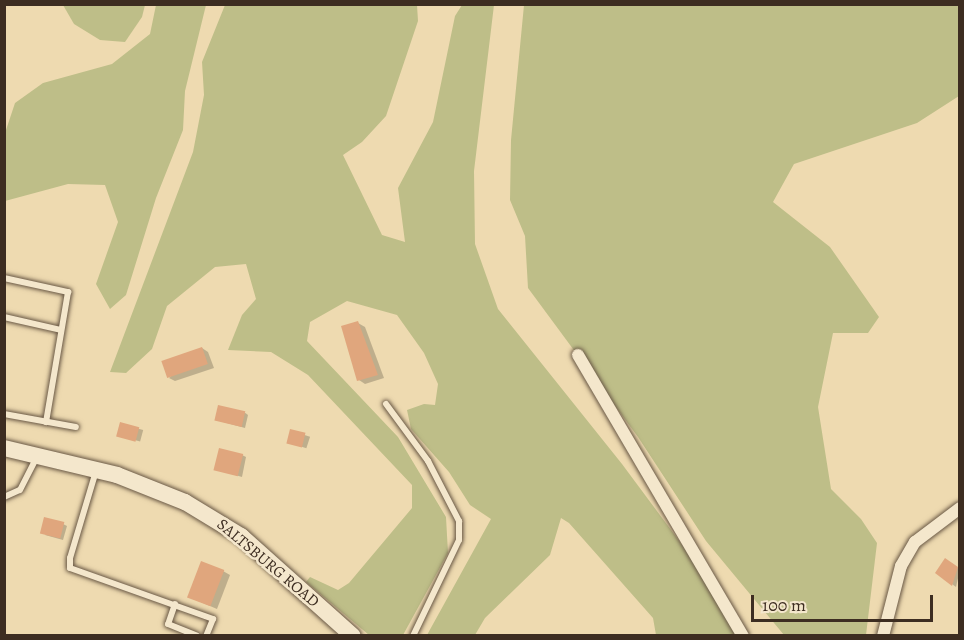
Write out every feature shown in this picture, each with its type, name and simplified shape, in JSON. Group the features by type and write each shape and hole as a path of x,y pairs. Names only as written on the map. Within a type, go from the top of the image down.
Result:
{"main road":[{"name":"SALTSBURG ROAD","path":"4,448 96,470 153,488 215,518 353,636"}],"street":[{"path":"578,355 744,636"},
{"path":"883,636 901,566 915,542 960,508"}],"lane":[{"path":"4,278 68,292 46,422"},
{"path":"4,317 61,330"},
{"path":"386,404 428,461 459,521 459,540 413,636"},
{"path":"4,414 76,427"},
{"path":"4,497 20,490 37,456"},
{"path":"96,470 70,558 70,568 213,619 206,636"},
{"path":"175,604 168,624 197,636"}],"green space":[{"path":"63,5 145,5 142,17 125,42 100,40 74,24"},
{"path":"156,5 206,5 185,91 183,130 156,198 126,295 110,309 96,284 118,222 105,185 68,184 5,201 5,133 15,103 43,83 112,64 150,34"},
{"path":"225,5 417,5 418,21 386,116 362,142 343,155 382,235 405,242 398,188 433,122 455,16 462,5 494,5 474,171 475,244 498,309 622,464 749,635 656,635 653,618 569,523 561,518 550,555 485,618 475,635 427,635 491,519 470,505 449,472 411,429 407,410 424,404 435,405 438,384 424,353 397,315 347,301 310,322 307,341 398,437 446,517 448,553 403,635 369,635 306,582 310,577 338,590 349,583 412,508 412,485 308,375 271,352 228,350 242,315 256,299 246,264 215,267 167,306 152,349 126,373 110,372 193,152 204,95 202,62"},
{"path":"524,5 959,5 959,96 917,123 794,164 773,202 830,247 879,317 868,333 833,333 818,407 831,489 861,519 877,543 866,635 784,635 706,541 638,437 528,288 525,236 510,200 511,140"}],"building":[{"path":"358,321 378,375 357,381 341,326"},
{"path":"202,347 208,364 167,378 161,361"},
{"path":"218,405 245,411 242,427 214,421"},
{"path":"120,422 139,427 135,442 116,436"},
{"path":"290,429 306,433 302,447 286,444"},
{"path":"219,448 243,454 238,476 213,470"},
{"path":"44,517 64,522 60,539 40,533"},
{"path":"945,558 958,567 952,586 935,573"},
{"path":"201,561 224,570 210,606 187,597"}]}
